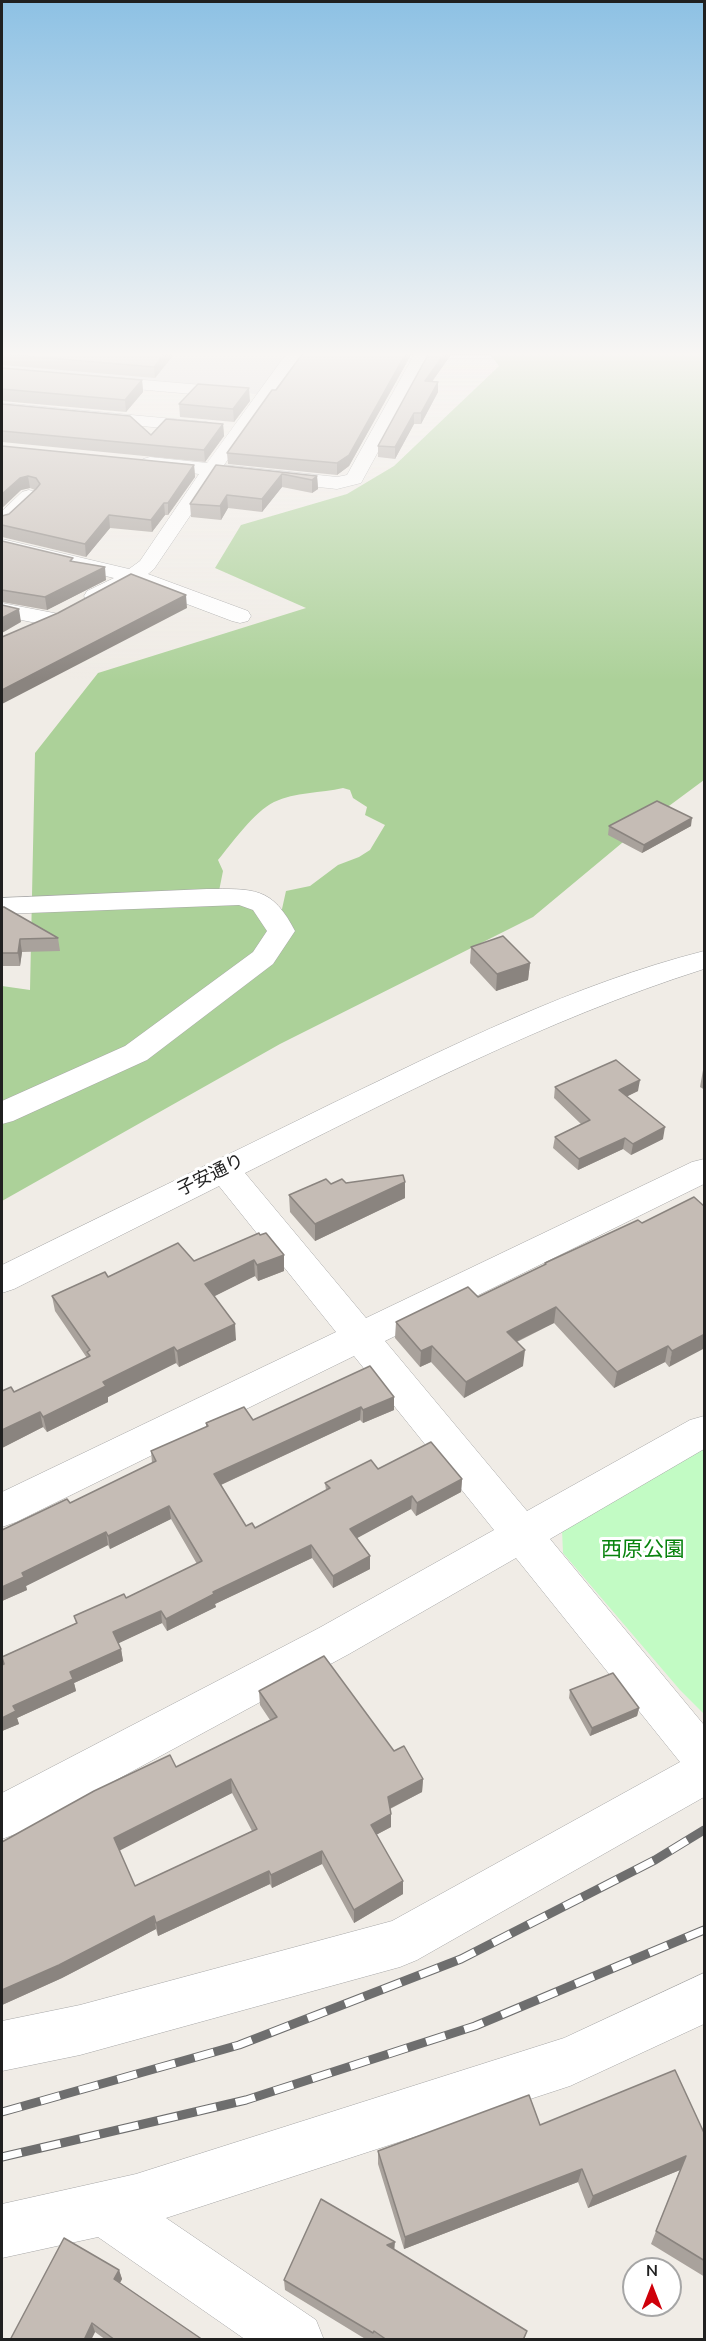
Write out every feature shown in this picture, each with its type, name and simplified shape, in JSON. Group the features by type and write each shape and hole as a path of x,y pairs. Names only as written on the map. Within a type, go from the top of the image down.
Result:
{"street":[{"path":"143,462 337,483 354,479 363,462"},
{"path":"21,633 133,576 147,565 217,462"},
{"path":"2,521 29,496"},
{"path":"2,545 133,576 240,616"},
{"path":"2,610 51,619"},
{"path":"2,906 242,897 263,904 282,931 263,958 136,1053 2,1113"},
{"name":"子安通り","path":"2,1280 420,1073 544,1015 636,980 705,960"},
{"path":"224,1170 705,1758"},
{"path":"2,1509 705,1170"},
{"path":"2,1817 334,1641 705,1431"},
{"path":"2,2046 80,2030 400,1943 705,1773"},
{"path":"2,2231 136,2201 570,2061 705,1998"},
{"path":"103,2208 296,2340"}],"green space":[{"path":"398,462 704,462 704,780 646,823 533,917 280,1044 2,1201 2,986 30,990 35,753 98,673 306,608 215,568 241,525 347,494","holes":["343,788 350,790 353,798 367,807 365,815 385,825 370,850 338,865 310,886 286,891 282,909 265,921 253,908 219,891 223,871 218,860 244,828 267,806 299,794"]},
{"name":"西原公園","path":"704,1437 704,1714 680,1690 563,1553 562,1530"}],"building":[{"path":"2,462 166,462 194,465 168,503 164,503 151,520 109,515 85,544 2,525 2,516 9,514 40,484 36,478 28,476 20,478 2,494"},
{"path":"216,465 317,476 312,480 282,474 262,499 227,495 220,506 190,504"},
{"path":"2,541 73,558 70,561 105,567 45,597 2,590"},
{"path":"131,574 186,595 2,690 2,637 58,613"},
{"path":"2,605 19,609 2,618"},
{"path":"657,801 692,818 644,845 609,826"},
{"path":"2,907 58,938 20,939 18,953 2,953"},
{"path":"503,936 530,963 497,974 471,947"},
{"path":"616,1060 640,1080 619,1090 665,1127 633,1144 625,1138 579,1159 555,1137 590,1120 555,1087"},
{"path":"403,1175 405,1182 315,1224 289,1195 326,1179 331,1184 342,1179 346,1183"},
{"path":"694,1197 705,1207 705,1334 672,1351 668,1346 617,1372 556,1307 507,1332 525,1350 466,1382 432,1346 421,1351 396,1322 468,1287 478,1297 545,1263 638,1220 642,1223"},
{"path":"259,1233 260,1235 266,1233 284,1255 257,1265 254,1260 205,1284 235,1324 177,1351 174,1347 103,1382 106,1386 43,1417 40,1412 2,1430 2,1391 11,1387 14,1392 90,1356 87,1352 90,1350 52,1296 105,1272 108,1277 178,1243 194,1261"},
{"path":"370,1366 394,1397 363,1410 361,1407 214,1474 246,1526 252,1523 255,1528 330,1488 325,1483 371,1460 378,1469 431,1442 462,1479 417,1503 412,1496 350,1529 370,1556 333,1576 311,1545 213,1592 214,1594 166,1619 161,1611 113,1632 121,1649 70,1672 73,1679 13,1706 16,1711 2,1718 2,1665 4,1664 2,1657 77,1623 74,1616 124,1594 126,1598 202,1561 169,1506 108,1536 106,1532 22,1573 24,1577 2,1587 2,1530 67,1499 70,1503 156,1461 151,1451 208,1426 206,1423 244,1407 253,1420"},
{"path":"324,1656 394,1751 404,1746 423,1779 388,1797 391,1814 371,1825 403,1881 354,1910 322,1851 271,1875 269,1871 156,1923 154,1916 59,1965 2,1990 2,1842 94,1791 170,1755 176,1767 277,1717 259,1691","holes":["231,1779 257,1829 135,1886 114,1838"]},
{"path":"613,1673 639,1708 592,1728 570,1690"},
{"path":"675,2070 705,2135 705,2261 656,2231 686,2156 593,2196 582,2169 405,2237 378,2151 529,2095 540,2125"},
{"path":"321,2199 395,2242 387,2245 527,2331 523,2340 387,2340 284,2280"},
{"path":"64,2238 119,2270 114,2279 203,2340 115,2340 92,2323 84,2340 10,2340"}],"railway":[{"path":"2,2112 239,2045 461,1959 655,1860 704,1830"},
{"path":"2,2157 246,2100 475,2026 704,1930"}]}
